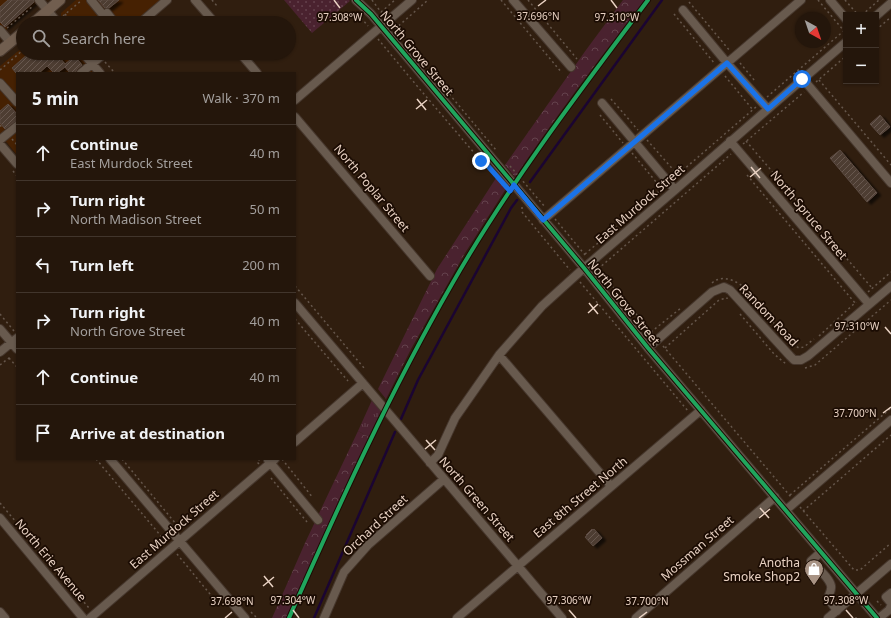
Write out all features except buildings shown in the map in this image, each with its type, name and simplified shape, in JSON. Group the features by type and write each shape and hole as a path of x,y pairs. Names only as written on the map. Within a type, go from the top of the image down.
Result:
{"main road":[{"path":"43,16 60,0"},
{"path":"0,51 16,37"}],"street":[{"path":"39,0 52,16"},
{"path":"91,0 104,16"},
{"path":"148,16 167,0"},
{"path":"195,0 209,16"},
{"name":"North Grove Street","path":"356,0 371,14 584,268 648,348 878,618"},
{"path":"296,99 412,0"},
{"path":"513,0 571,67"},
{"path":"543,220 800,0"},
{"path":"830,0 843,15"},
{"path":"879,13 891,3"},
{"path":"683,10 768,109"},
{"path":"1,32 10,42"},
{"name":"East Murdock Street","path":"430,463 438,455 456,418 499,355 542,306 843,45"},
{"path":"89,60 99,72"},
{"path":"82,72 96,60"},
{"path":"246,60 256,72"},
{"path":"802,79 891,183"},
{"path":"0,83 16,101"},
{"path":"602,103 675,190"},
{"name":"North Poplar Street","path":"296,118 430,276"},
{"path":"0,140 16,127"},
{"name":"North Spruce Street","path":"730,142 869,304"},
{"path":"0,144 16,163"},
{"name":"Random Road","path":"648,348 712,292 724,287 730,290 794,360 801,360 808,356 891,286"},
{"name":"North Green Street","path":"296,304 562,618"},
{"path":"0,329 14,340 0,352"},
{"path":"499,355 611,486"},
{"path":"296,441 363,383"},
{"name":"East 8th Street North","path":"457,618 701,410"},
{"path":"786,510 891,420"},
{"path":"111,460 245,618"},
{"path":"271,460 318,520"},
{"name":"East Murdock Street","path":"90,618 271,460"},
{"name":"Orchard Street","path":"324,618 344,572 368,545 444,479"},
{"name":"Mossman Street","path":"636,618 775,497"},
{"name":"North Erie Avenue","path":"0,518 83,618"},
{"path":"821,552 811,561 829,581 831,590 828,598 837,610"},
{"path":"828,618 891,565"},
{"path":"891,593 886,597 891,603"},
{"path":"878,618 889,610 891,606"},
{"path":"0,612 5,618"}],"path":[{"path":"20,16 39,0"},
{"path":"65,14 82,0"},
{"path":"212,0 217,6"},
{"path":"372,0 394,29 428,0"},
{"path":"381,12 395,0"},
{"path":"501,0 562,72"},
{"path":"528,0 577,59"},
{"path":"818,0 843,30"},
{"path":"845,0 855,12"},
{"path":"865,12 879,0"},
{"path":"689,2 758,85"},
{"path":"356,11 412,80 481,161 487,165"},
{"path":"674,14 753,110"},
{"path":"879,27 891,17"},
{"path":"1,32 16,19"},
{"path":"568,268 843,32"},
{"path":"0,70 16,56"},
{"path":"598,269 843,59"},
{"path":"430,71 499,153"},
{"path":"818,80 891,165"},
{"path":"746,141 872,288"},
{"path":"507,165 511,167 854,570 860,570 891,543"},
{"path":"514,185 523,171"},
{"path":"746,173 855,304"},
{"path":"522,204 522,212 683,405 694,416"},
{"path":"709,285 714,280 722,278 731,279 741,285 792,344 799,348 804,347 815,338 891,272"},
{"path":"581,283 590,276"},
{"path":"296,287 364,368"},
{"path":"651,332 686,304"},
{"path":"0,314 16,333"},
{"path":"296,320 348,381"},
{"path":"9,358 16,366"},
{"path":"790,495 891,408"},
{"path":"803,511 891,435"},
{"path":"97,460 219,605"},
{"path":"283,460 313,498"},
{"path":"271,478 307,522"},
{"path":"0,503 89,608"}],"shaded area":[{"path":"0,0 41,0 22,16 16,16 16,21 0,35"},
{"path":"76,0 170,0 152,16 61,16 61,13"},
{"path":"16,53 16,60 83,60 93,72 16,72 16,154 0,134 0,66"}],"green space":[{"path":"284,0 349,0 350,1 312,33"},
{"path":"623,0 645,0 578,87 515,177 505,165"},
{"path":"498,175 507,187 465,253 411,349 386,399 378,389 437,269"},
{"path":"372,400 381,411 369,437 358,431"},
{"path":"358,431 369,437 287,618 272,618 305,543"}],"waterway":[{"path":"530,182 662,0"},
{"path":"401,419 418,380 511,208 517,200"},
{"path":"314,618 395,432"}],"cycle path":[{"path":"356,0 371,14 584,268 648,348 877,618"},
{"path":"289,618 346,491 386,407 452,284 497,210 521,174 648,0"}],"place":[{"name":"Anotha Smoke Shop2","path":"814,586"}],"route":[{"path":"481,161 487,165 510,191 514,185 543,220 727,63 768,109 802,79"}]}
